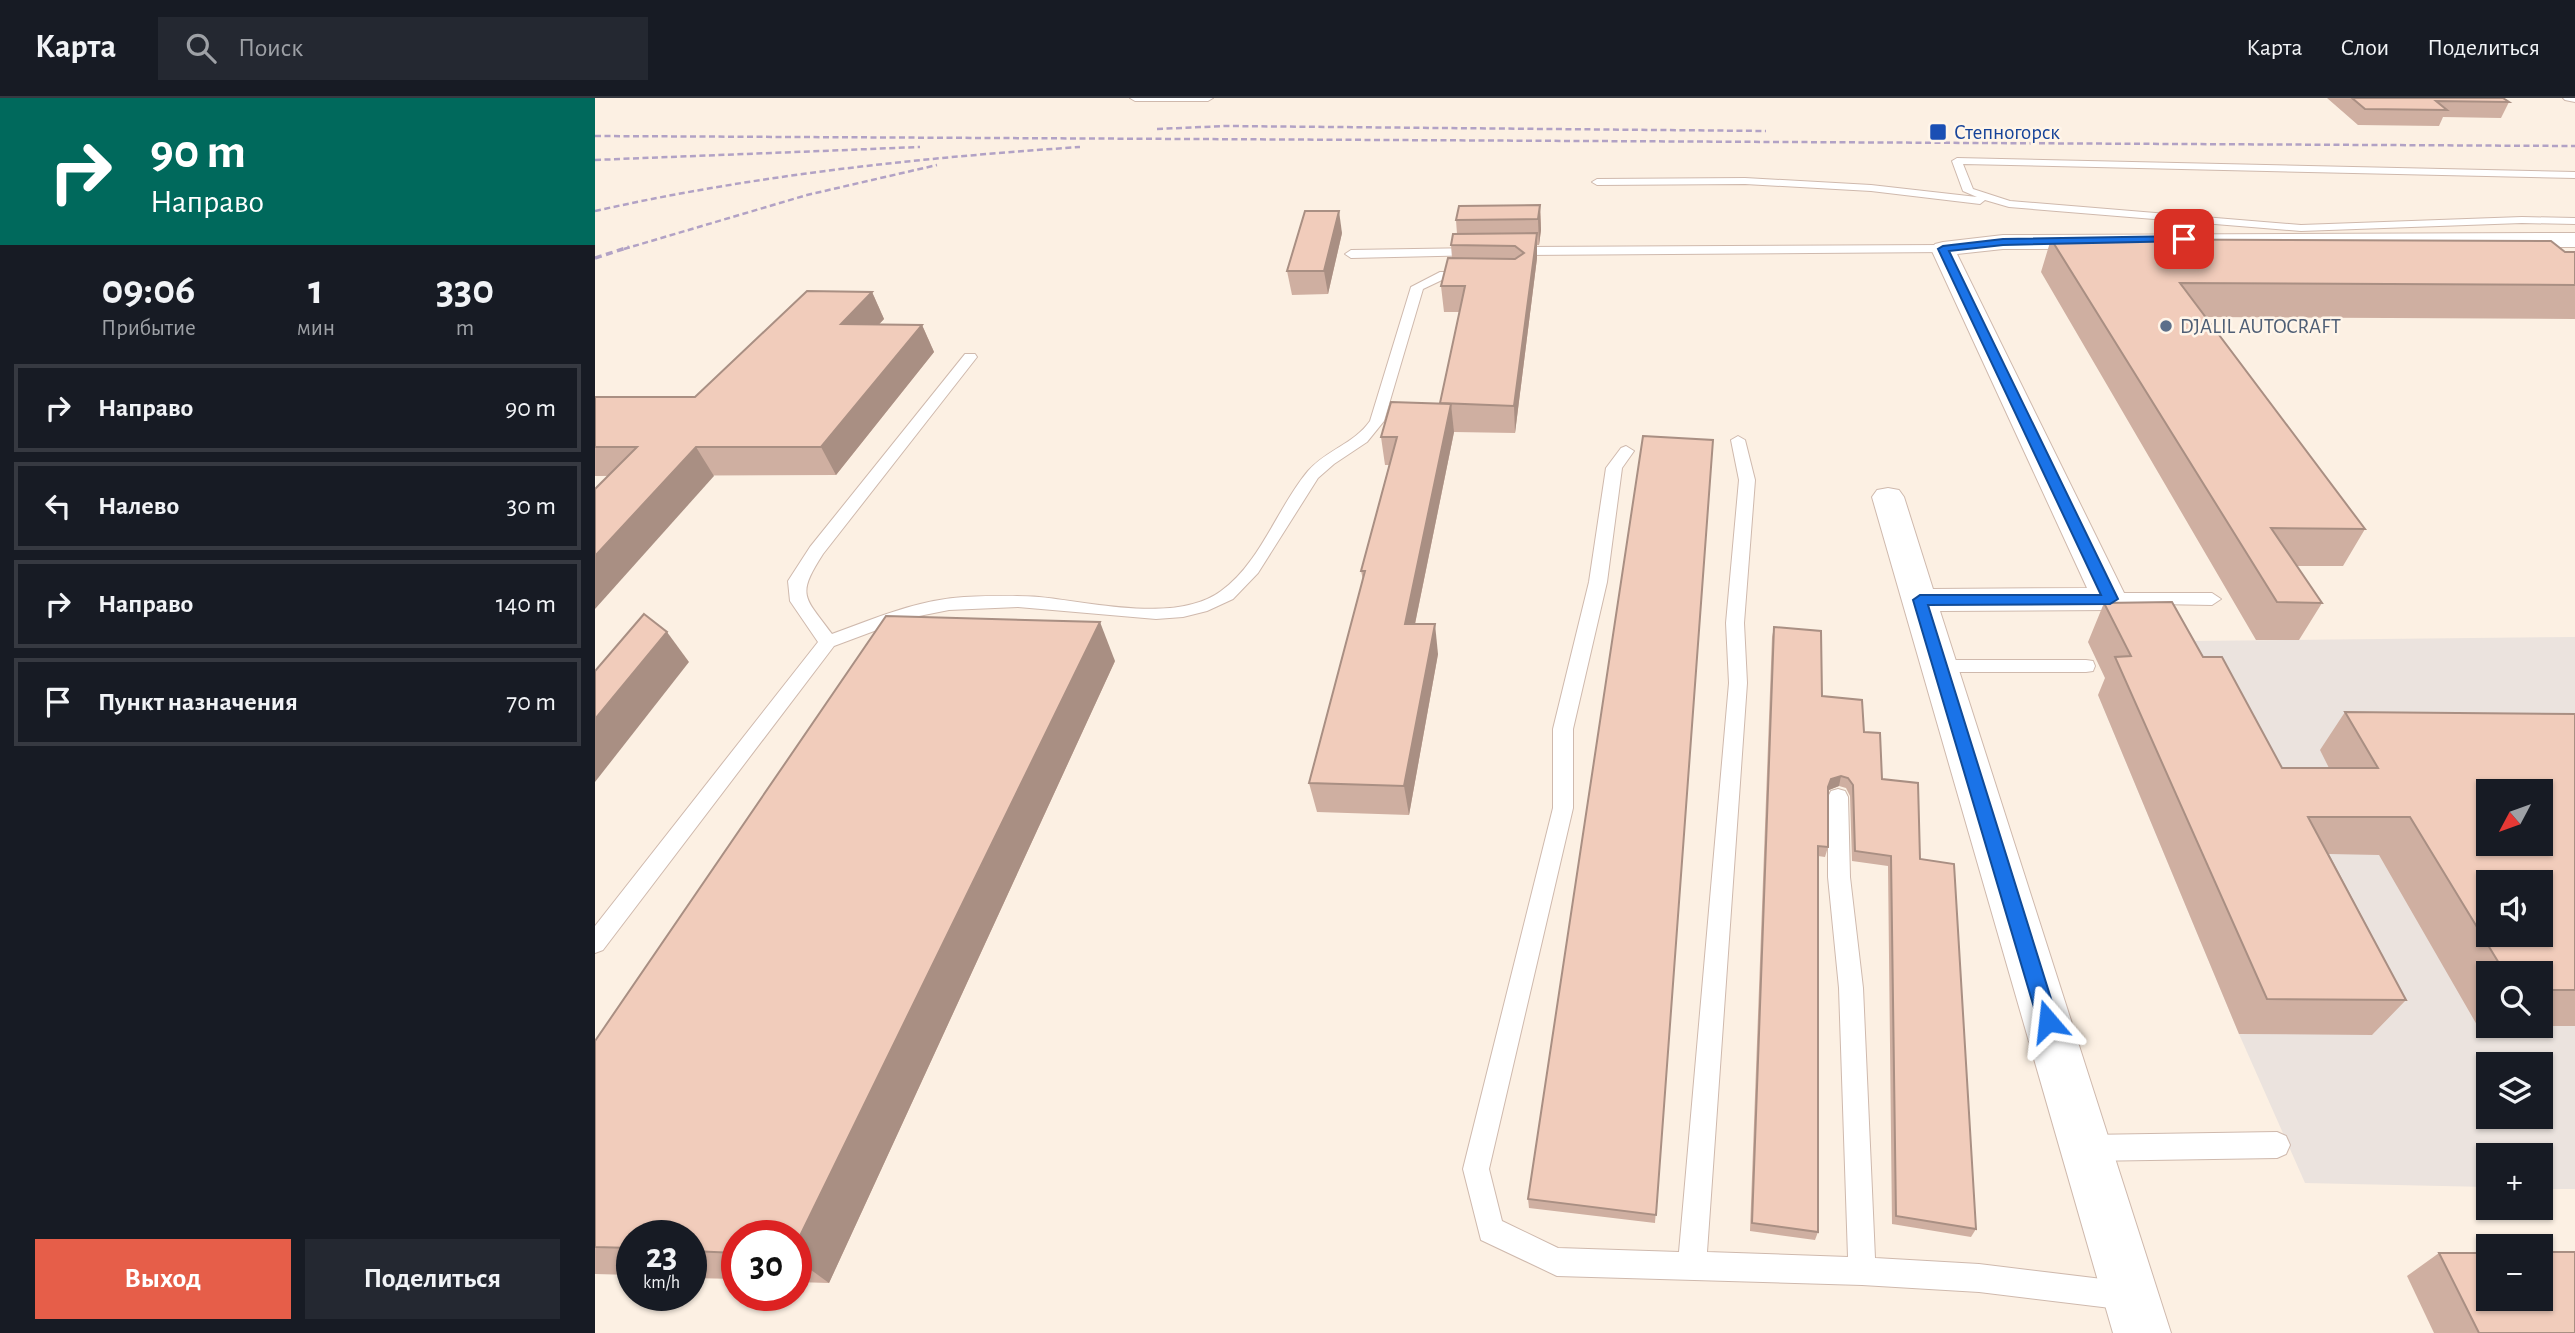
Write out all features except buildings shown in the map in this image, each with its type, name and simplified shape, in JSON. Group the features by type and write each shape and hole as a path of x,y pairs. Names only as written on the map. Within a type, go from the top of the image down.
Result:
{"street":[{"path":"1920,600 2110,599 1943,249 2030,242 2575,240"},
{"path":"1888,497 2137,1315"}],"lane":[{"path":"1135,98 1208,98"},
{"path":"2568,98 2575,99"},
{"path":"2009,204 1968,191 1957,161 2575,175"},
{"path":"1597,182 1745,181 1871,188 2009,204 2301,228 2522,220 2575,221"},
{"path":"1499,251 1943,249"},
{"path":"1351,254 1486,252"},
{"path":"595,943 828,642 913,610 946,604 1018,601 1108,611 1190,612 1224,597 1243,581 1320,466 1367,437 1377,421 1417,286 1440,276 1491,276"},
{"path":"828,642 799,601 797,581 816,551 970,357"},
{"path":"1692,1266 1738,683 1735,623 1747,480 1738,440"},
{"path":"1626,451 1613,468 1598,582 1563,729 1563,808 1476,1169 1491,1230 1557,1262 1862,1271 1979,1278 2137,1315"},
{"path":"2110,599 2212,599"},
{"path":"1940,666 2086,666"},
{"path":"1838,797 1839,877 1851,988 1862,1271"},
{"path":"2086,1148 2277,1145"}],"shaded area":[{"path":"2575,637 2575,1189 2553,1189 2553,1143 2476,1143 2476,1187 2305,1183 2239,1034 2098,695 2113,694 2088,642"}],"railway":[{"path":"1157,129 1226,126 1766,131"},
{"path":"595,136 2575,146"},
{"path":"595,160 920,147"},
{"path":"595,211 715,187 836,170 1080,147"},
{"path":"624,249 807,195 937,165"},
{"path":"595,258 629,247"}],"place":[{"name":"Степногорск","path":"1938,132"},
{"name":"DJALIL AUTOCRAFT","path":"2166,326"}],"route":[{"path":"2048,1021 1920,600 2110,599 1943,249 2003,242 2184,239"}]}
